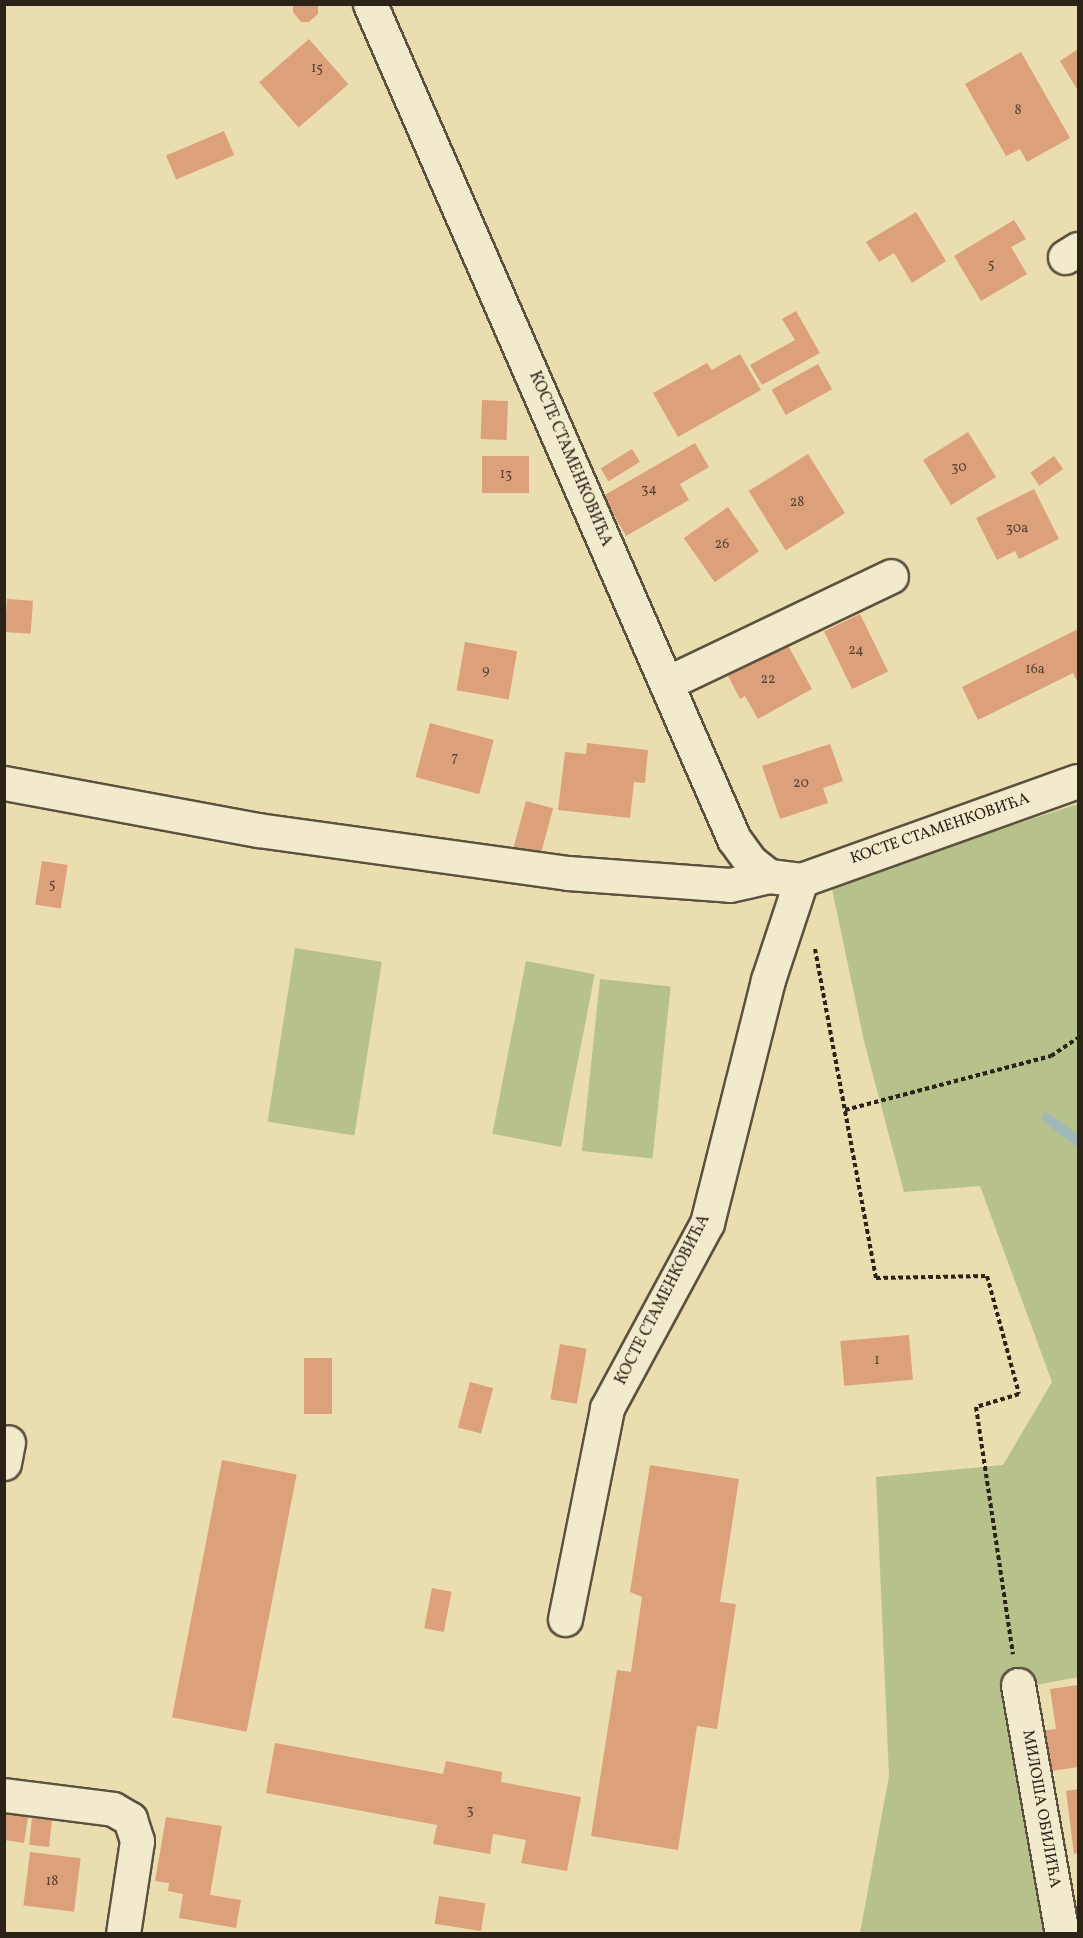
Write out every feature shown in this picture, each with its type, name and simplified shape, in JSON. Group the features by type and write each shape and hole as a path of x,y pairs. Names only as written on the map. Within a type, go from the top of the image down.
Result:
{"street":[{"name":"КОСТЕ СТАМЕНКОВИЋА","path":"370,4 734,839 751,862 769,876 801,880 1078,781"},
{"path":"667,683 891,576"},
{"path":"4,783 258,830 568,873 730,885 769,876"},
{"name":"КОСТЕ СТАМЕНКОВИЋА","path":"565,1619 607,1408 707,1223 768,980 801,880"},
{"name":"МИЛОША ОБИЛИЋА","path":"1018,1685 1062,1934"},
{"path":"4,1795 113,1809 130,1819 137,1841 123,1934"}],"path":[{"path":"812,937 876,1278 987,1276 1019,1394 976,1407 1018,1685"},
{"path":"845,1110 1051,1056 1078,1038"}],"green space":[{"path":"1078,804 1078,1677 1031,1686 1044,1933 860,1933 889,1776 876,1477 1003,1465 1052,1382 980,1186 904,1192 864,1041 831,884"},
{"path":"295,948 382,962 354,1136 267,1122"},
{"path":"526,961 595,974 561,1147 492,1134"},
{"path":"600,979 671,986 653,1158 582,1151"}],"building":[{"path":"293,4 318,4 318,14 309,22 301,22 293,12"},
{"path":"309,39 348,84 299,128 259,82"},
{"path":"1078,49 1078,91 1060,61"},
{"path":"1021,52 1070,138 1027,162 1020,149 1006,156 965,84"},
{"path":"224,131 234,155 176,180 166,156"},
{"path":"916,212 946,261 912,283 894,253 879,262 866,242"},
{"path":"1014,220 1026,239 1011,247 1027,274 981,301 954,256"},
{"path":"796,311 820,353 762,385 750,365 795,340 782,319"},
{"path":"740,354 761,390 678,437 653,393 707,363 712,370"},
{"path":"818,364 832,389 786,415 772,390"},
{"path":"482,400 508,401 507,440 481,439"},
{"path":"968,432 996,477 951,505 923,460"},
{"path":"695,443 709,467 680,484 689,500 626,536 603,496"},
{"path":"632,449 640,462 609,481 601,469"},
{"path":"808,454 845,513 786,550 749,491"},
{"path":"482,456 529,456 529,493 482,493"},
{"path":"1054,456 1063,469 1039,486 1030,473"},
{"path":"1034,489 1059,539 1019,559 1015,551 997,560 976,518"},
{"path":"728,507 759,551 715,582 684,538"},
{"path":"7,599 33,601 31,634 5,632"},
{"path":"860,614 888,672 852,689 824,632"},
{"path":"1078,629 1078,683 1073,673 978,720 962,687"},
{"path":"784,638 812,689 758,719 745,696 740,699 725,670"},
{"path":"465,642 517,651 509,699 456,690"},
{"path":"430,723 494,740 479,794 416,777"},
{"path":"587,743 648,750 645,783 634,782 630,818 558,810 565,752 586,754"},
{"path":"830,744 843,781 823,788 828,803 780,819 762,766"},
{"path":"526,801 553,808 540,857 513,849"},
{"path":"42,861 68,865 61,909 35,904"},
{"path":"909,1335 913,1380 844,1386 840,1341"},
{"path":"560,1344 587,1349 577,1404 550,1399"},
{"path":"304,1358 332,1358 332,1414 304,1414"},
{"path":"470,1382 493,1388 481,1434 458,1427"},
{"path":"222,1460 297,1475 247,1732 172,1717"},
{"path":"650,1465 739,1479 720,1602 736,1604 717,1729 697,1726 678,1850 591,1836 617,1670 631,1672 642,1597 630,1592"},
{"path":"432,1588 452,1592 444,1632 424,1628"},
{"path":"1078,1685 1078,1767 1045,1772 1039,1731 1056,1729 1050,1689"},
{"path":"275,1743 443,1774 446,1761 502,1772 501,1782 581,1797 567,1871 521,1863 526,1840 493,1834 490,1854 433,1844 437,1825 266,1793"},
{"path":"1078,1789 1078,1853 1074,1854 1066,1791"},
{"path":"4,1813 28,1817 24,1843 4,1840"},
{"path":"166,1817 222,1826 210,1895 241,1900 236,1928 179,1918 183,1894 168,1891 169,1883 155,1881"},
{"path":"32,1818 52,1820 49,1847 29,1845"},
{"path":"30,1852 81,1858 74,1912 23,1906"},
{"path":"439,1896 485,1903 481,1931 435,1924"}],"waterway":[{"path":"1047,1118 1078,1141"}]}
